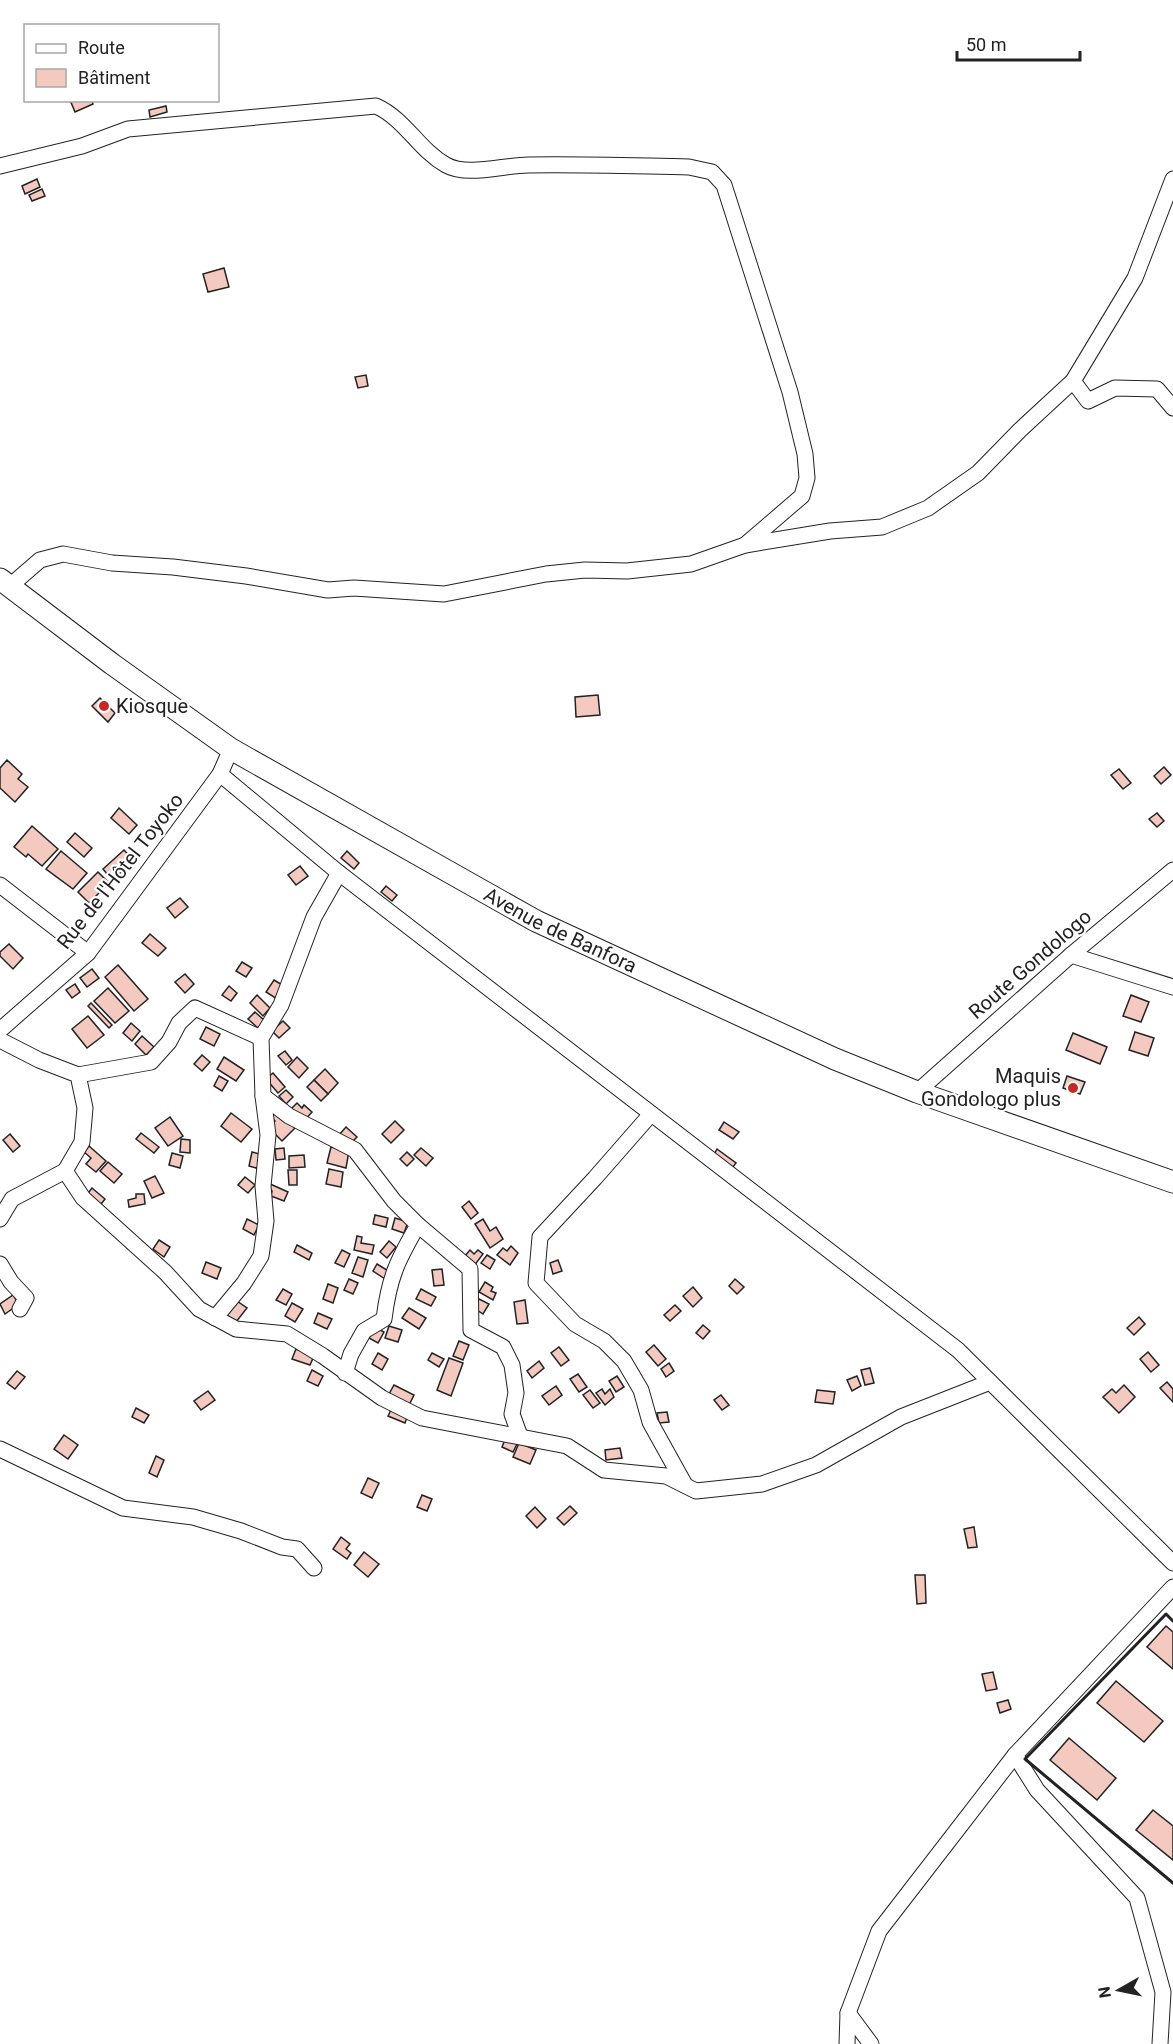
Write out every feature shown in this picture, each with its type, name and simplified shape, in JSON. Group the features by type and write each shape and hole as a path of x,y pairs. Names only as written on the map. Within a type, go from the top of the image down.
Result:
{"main road":[{"name":"Avenue de Banfora","path":"5,583 112,664 231,749 536,921 835,1059 917,1092 1173,1182"}],"street":[{"path":"0,166 82,146 128,129 376,106 388,111 446,165 463,170 526,165 689,167 712,172 724,185 790,392 805,454 807,478 802,496 745,545"},
{"path":"5,583 40,560 63,554 111,563 173,567 246,576 328,590 354,588 444,594 546,574 585,570 627,572 691,564 745,545 830,531 882,527 928,508 978,473 1073,381 1135,278 1173,179"},
{"path":"1073,381 1088,400 1114,387 1157,389 1173,408"},
{"name":"Rue de l'Hôtel Toyoko","path":"0,1030 88,953 220,774 231,749"},
{"path":"220,774 339,873 958,1350 1173,1563"},
{"name":"Route Gondologo","path":"917,1092 1071,955 1173,870"},
{"path":"215,1317 244,1282 261,1256 266,1221 263,1186 268,1135 263,1096 261,1038 281,1005 314,917 339,873"},
{"path":"0,885 88,953"},
{"path":"1071,955 1173,987"},
{"path":"0,1040 39,1060 78,1075 151,1062 169,1042 179,1023 195,1008 261,1038"},
{"path":"0,1220 12,1199 64,1171 82,1142 85,1108 78,1075"},
{"path":"263,1096 289,1116 355,1150 394,1201 418,1225 470,1269 471,1330 503,1347 512,1365 516,1393 512,1414 520,1436"},
{"path":"651,1113 595,1179 540,1237 536,1283 575,1324 604,1341 624,1360 641,1390 650,1422 685,1485"},
{"path":"64,1171 83,1198 165,1272 199,1309 236,1329 287,1334 323,1356 382,1398 422,1418 567,1446 604,1470 666,1476 696,1491 762,1484 816,1465 901,1417 990,1382"},
{"path":"345,1373 351,1354 364,1331 384,1319 391,1278 398,1260 418,1225"},
{"path":"0,1264 11,1282 26,1298 20,1309"},
{"path":"0,1449 123,1508 194,1517 241,1531 282,1547 297,1549 314,1568"},
{"path":"847,2044 848,2013 879,1931 1015,1755 1173,1587"},
{"path":"1015,1755 1037,1790 1137,1898 1163,1992 1160,2044"},
{"path":"848,2013 870,2044"}],"building":[{"path":"71,102 92,102 93,104 75,112"},
{"path":"166,106 167,112 150,117 149,110"},
{"path":"37,179 40,187 25,194 22,186"},
{"path":"42,189 45,196 32,201 29,195"},
{"path":"224,268 229,287 208,292 203,274"},
{"path":"366,375 368,386 358,388 355,377"},
{"path":"598,695 600,715 576,717 575,697"},
{"path":"100,698 115,713 108,722 92,706"},
{"path":"7,760 22,774 18,779 28,787 15,802 0,788 0,768"},
{"path":"1164,767 1171,775 1161,784 1154,776"},
{"path":"1119,769 1131,783 1123,789 1111,775"},
{"path":"119,808 137,825 129,834 111,818"},
{"path":"1157,813 1164,821 1157,827 1149,819"},
{"path":"32,826 58,849 42,866 28,854 26,857 14,847"},
{"path":"75,833 92,848 84,857 67,842"},
{"path":"124,850 134,861 112,880 103,869"},
{"path":"61,851 87,873 73,889 46,869"},
{"path":"347,851 359,863 354,869 341,858"},
{"path":"300,866 308,876 296,885 288,875"},
{"path":"98,872 109,883 89,903 78,892"},
{"path":"386,886 397,895 392,901 381,892"},
{"path":"180,898 188,907 175,918 167,908"},
{"path":"150,934 166,948 158,956 142,943"},
{"path":"9,944 23,958 13,969 0,956 0,952"},
{"path":"242,962 252,968 246,977 236,971"},
{"path":"118,965 148,999 134,1011 105,977"},
{"path":"92,969 99,978 87,987 80,978"},
{"path":"185,974 194,984 185,993 175,982"},
{"path":"274,980 284,986 277,999 266,992"},
{"path":"75,984 80,992 72,998 66,990"},
{"path":"229,986 237,993 231,1001 222,995"},
{"path":"108,988 129,1011 115,1023 94,1001"},
{"path":"257,995 270,1008 263,1016 250,1003"},
{"path":"1131,995 1149,1002 1141,1022 1123,1016"},
{"path":"91,1003 112,1025 109,1028 88,1006"},
{"path":"255,1012 265,1021 258,1028 248,1019"},
{"path":"88,1016 104,1035 87,1048 72,1029"},
{"path":"283,1021 290,1028 279,1038 272,1031"},
{"path":"131,1023 140,1031 132,1041 123,1033"},
{"path":"206,1027 220,1034 214,1046 200,1039"},
{"path":"1135,1032 1154,1038 1148,1056 1129,1050"},
{"path":"1073,1033 1107,1047 1100,1064 1066,1050"},
{"path":"142,1036 154,1047 146,1055 135,1044"},
{"path":"285,1051 292,1060 286,1065 278,1056"},
{"path":"202,1055 210,1062 202,1071 194,1064"},
{"path":"224,1057 244,1070 236,1081 217,1069"},
{"path":"297,1057 308,1068 299,1078 288,1067"},
{"path":"325,1069 338,1083 328,1094 314,1080"},
{"path":"273,1073 285,1087 278,1093 266,1079"},
{"path":"219,1076 228,1081 222,1091 214,1086"},
{"path":"1067,1076 1085,1082 1080,1094 1063,1088"},
{"path":"314,1080 328,1094 321,1101 307,1087"},
{"path":"286,1090 293,1097 286,1104 279,1096"},
{"path":"297,1103 302,1108 304,1105 312,1112 303,1122 290,1110"},
{"path":"278,1111 295,1128 282,1141 269,1128 275,1121 271,1117"},
{"path":"231,1113 252,1129 241,1142 221,1126"},
{"path":"170,1117 183,1136 168,1146 155,1128"},
{"path":"395,1121 404,1130 391,1143 382,1134"},
{"path":"724,1122 739,1132 733,1139 719,1130"},
{"path":"346,1127 357,1137 350,1144 339,1135"},
{"path":"141,1133 159,1147 154,1153 136,1139"},
{"path":"10,1134 20,1146 13,1152 3,1140"},
{"path":"181,1139 190,1140 190,1153 180,1152"},
{"path":"89,1146 106,1161 96,1172 86,1164 91,1158 84,1152"},
{"path":"331,1147 349,1151 346,1168 327,1163"},
{"path":"284,1148 285,1159 276,1160 275,1149"},
{"path":"421,1148 433,1158 426,1166 414,1155"},
{"path":"717,1149 736,1163 730,1171 712,1158"},
{"path":"252,1152 263,1155 260,1169 249,1166"},
{"path":"407,1152 414,1159 407,1166 400,1159"},
{"path":"172,1153 183,1156 180,1168 169,1165"},
{"path":"304,1155 305,1167 289,1168 289,1156"},
{"path":"108,1162 122,1174 114,1183 100,1171"},
{"path":"329,1169 343,1172 341,1187 326,1184"},
{"path":"288,1170 297,1170 297,1185 289,1185"},
{"path":"155,1176 164,1193 152,1198 144,1181"},
{"path":"245,1177 255,1185 248,1193 238,1185"},
{"path":"268,1183 288,1192 284,1201 271,1196 272,1191 265,1189"},
{"path":"92,1188 105,1199 98,1208 85,1197"},
{"path":"136,1194 144,1194 145,1204 129,1207 128,1200 136,1198"},
{"path":"469,1201 478,1213 471,1219 462,1207"},
{"path":"375,1215 388,1218 386,1227 373,1224"},
{"path":"395,1218 408,1222 404,1233 392,1229"},
{"path":"247,1219 259,1225 254,1235 243,1229"},
{"path":"483,1219 490,1231 496,1227 503,1239 490,1248 475,1224"},
{"path":"357,1236 362,1237 361,1243 374,1245 372,1254 354,1250"},
{"path":"159,1240 170,1247 164,1257 153,1249"},
{"path":"389,1241 396,1247 387,1258 380,1252"},
{"path":"297,1245 312,1253 309,1260 294,1252"},
{"path":"511,1246 518,1253 510,1265 497,1255 503,1248 507,1251"},
{"path":"342,1250 350,1254 344,1267 335,1263"},
{"path":"470,1250 474,1254 478,1250 483,1254 474,1266 464,1257"},
{"path":"487,1255 495,1260 490,1269 481,1263"},
{"path":"358,1257 368,1260 363,1277 352,1273"},
{"path":"558,1260 562,1271 553,1274 550,1263"},
{"path":"206,1262 221,1268 217,1279 202,1273"},
{"path":"377,1264 390,1272 385,1279 373,1271"},
{"path":"442,1269 444,1285 434,1286 432,1270"},
{"path":"349,1279 358,1283 353,1294 344,1290"},
{"path":"735,1279 744,1287 737,1294 729,1286"},
{"path":"485,1282 493,1287 491,1291 496,1293 493,1300 479,1292"},
{"path":"328,1284 338,1288 333,1303 323,1299"},
{"path":"693,1287 702,1298 693,1307 683,1296"},
{"path":"283,1289 292,1294 286,1305 276,1300"},
{"path":"421,1289 436,1297 431,1306 416,1299"},
{"path":"13,1295 19,1304 5,1314 0,1304"},
{"path":"234,1299 247,1308 236,1322 224,1313"},
{"path":"479,1299 489,1304 483,1314 474,1308"},
{"path":"525,1300 528,1323 517,1324 514,1302"},
{"path":"292,1303 303,1309 295,1322 285,1316"},
{"path":"675,1305 681,1311 670,1321 664,1315"},
{"path":"409,1308 426,1318 419,1329 402,1318"},
{"path":"318,1313 332,1319 327,1329 314,1323"},
{"path":"1139,1317 1145,1324 1134,1335 1127,1328"},
{"path":"703,1325 710,1331 703,1339 696,1333"},
{"path":"389,1326 402,1330 398,1342 385,1338"},
{"path":"375,1327 384,1332 378,1343 369,1338"},
{"path":"459,1341 469,1345 463,1360 453,1356"},
{"path":"654,1345 666,1359 658,1366 646,1352"},
{"path":"559,1347 569,1360 561,1366 551,1353"},
{"path":"296,1349 314,1356 310,1365 292,1359"},
{"path":"1148,1352 1159,1365 1151,1372 1140,1359"},
{"path":"378,1353 388,1359 382,1370 372,1364"},
{"path":"432,1353 444,1359 439,1367 428,1360"},
{"path":"449,1358 463,1363 451,1396 437,1390"},
{"path":"539,1361 544,1368 532,1378 527,1371"},
{"path":"669,1363 674,1371 666,1377 661,1369"},
{"path":"870,1368 874,1383 865,1385 861,1370"},
{"path":"312,1370 323,1376 318,1386 307,1381"},
{"path":"17,1371 25,1377 15,1389 7,1383"},
{"path":"578,1374 587,1387 579,1392 570,1379"},
{"path":"617,1376 624,1387 616,1392 609,1381"},
{"path":"857,1376 861,1386 852,1391 847,1380"},
{"path":"1167,1382 1173,1389 1173,1402 1160,1388"},
{"path":"394,1385 414,1395 409,1405 389,1394"},
{"path":"1124,1385 1135,1397 1119,1413 1103,1397 1112,1389 1116,1393"},
{"path":"556,1386 562,1395 549,1405 542,1396"},
{"path":"602,1389 605,1394 610,1389 614,1397 605,1405 596,1393"},
{"path":"590,1390 600,1403 593,1408 583,1395"},
{"path":"817,1390 835,1392 833,1404 815,1402"},
{"path":"208,1391 215,1400 201,1410 194,1401"},
{"path":"721,1395 729,1405 722,1410 714,1400"},
{"path":"393,1406 409,1412 405,1423 388,1416"},
{"path":"136,1408 149,1415 144,1423 132,1417"},
{"path":"667,1412 669,1422 659,1423 657,1413"},
{"path":"64,1435 78,1445 68,1459 54,1449"},
{"path":"506,1437 518,1442 513,1452 502,1447"},
{"path":"519,1443 536,1450 530,1464 513,1457"},
{"path":"620,1448 622,1458 606,1460 605,1450"},
{"path":"156,1456 164,1460 157,1477 149,1473"},
{"path":"368,1478 379,1483 372,1498 361,1493"},
{"path":"422,1495 432,1499 427,1511 417,1507"},
{"path":"570,1506 577,1513 564,1525 557,1518"},
{"path":"535,1507 546,1519 537,1528 526,1516"},
{"path":"974,1527 977,1547 968,1548 964,1529"},
{"path":"341,1537 350,1544 346,1549 351,1553 347,1559 333,1549"},
{"path":"364,1552 379,1564 368,1577 354,1565"},
{"path":"915,1575 925,1575 926,1603 917,1604"},
{"path":"1166,1626 1173,1632 1173,1669 1147,1647"},
{"path":"993,1672 997,1689 986,1691 982,1674"},
{"path":"1116,1681 1163,1721 1144,1742 1097,1703"},
{"path":"1008,1700 1011,1709 1000,1713 997,1703"},
{"path":"1069,1738 1116,1778 1097,1800 1050,1760"},
{"path":"1153,1810 1173,1826 1173,1860 1136,1830"}],"wall":[{"path":"1173,1621 1166,1614 1025,1759 1173,1883"}],"place":[{"name":"Kiosque","path":"104,706"},
{"name":"Maquis Gondologo plus","path":"1073,1088"}]}
